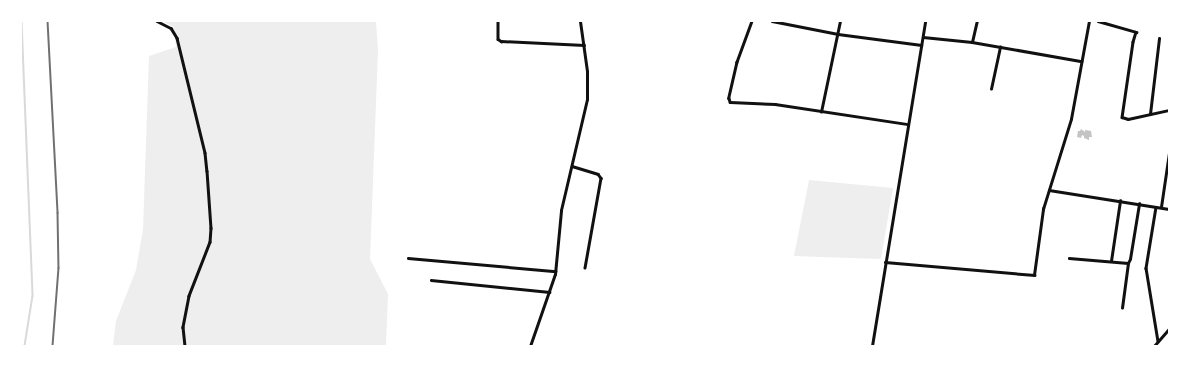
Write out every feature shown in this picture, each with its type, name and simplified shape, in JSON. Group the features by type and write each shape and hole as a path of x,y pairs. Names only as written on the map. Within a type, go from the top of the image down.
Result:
{"street":[{"path":"157,21 171,28 177,38 205,153 207,171 211,221 210,242 189,296 184,327 185,346"},
{"path":"498,21 498,39 502,41 584,46"},
{"path":"530,346 550,292 555,271 561,210 588,92 580,21"},
{"path":"752,21 737,62 729,98 730,102 775,104 908,124"},
{"path":"772,21 838,34 922,44"},
{"path":"821,112 840,21"},
{"path":"872,346 925,21"},
{"path":"972,42 977,21"},
{"path":"885,262 1034,275 1043,209 1071,119 1089,21"},
{"path":"1098,21 1136,32 1133,42 1122,116 1123,118 1128,119 1169,110"},
{"path":"923,37 972,42 1082,61"},
{"path":"1150,114 1159,39"},
{"path":"991,89 1000,47"},
{"path":"1161,207 1169,153"},
{"path":"572,166 598,174 601,180 585,268"},
{"path":"1049,190 1156,206 1169,210"},
{"path":"1111,261 1120,201"},
{"path":"1122,308 1128,263 1130,259 1139,204"},
{"path":"1156,206 1146,268 1158,341"},
{"path":"408,258 555,271"},
{"path":"1069,258 1128,263"},
{"path":"430,280 550,292"},
{"path":"1154,346 1169,329"}],"shaded area":[{"path":"162,21 376,21 378,51 370,259 388,294 386,346 113,346 116,321 136,270 143,229 149,56 176,47 174,27"},
{"path":"809,180 893,188 881,259 794,256"}],"building":[{"path":"1081,129 1085,132 1085,130 1091,131 1092,137 1089,137 1089,140 1084,138 1082,135 1081,138 1077,137 1078,131"}],"waterway":[{"path":"22,21 33,296 25,346"}],"railway":[{"path":"48,21 58,213 59,268 53,346"}]}
